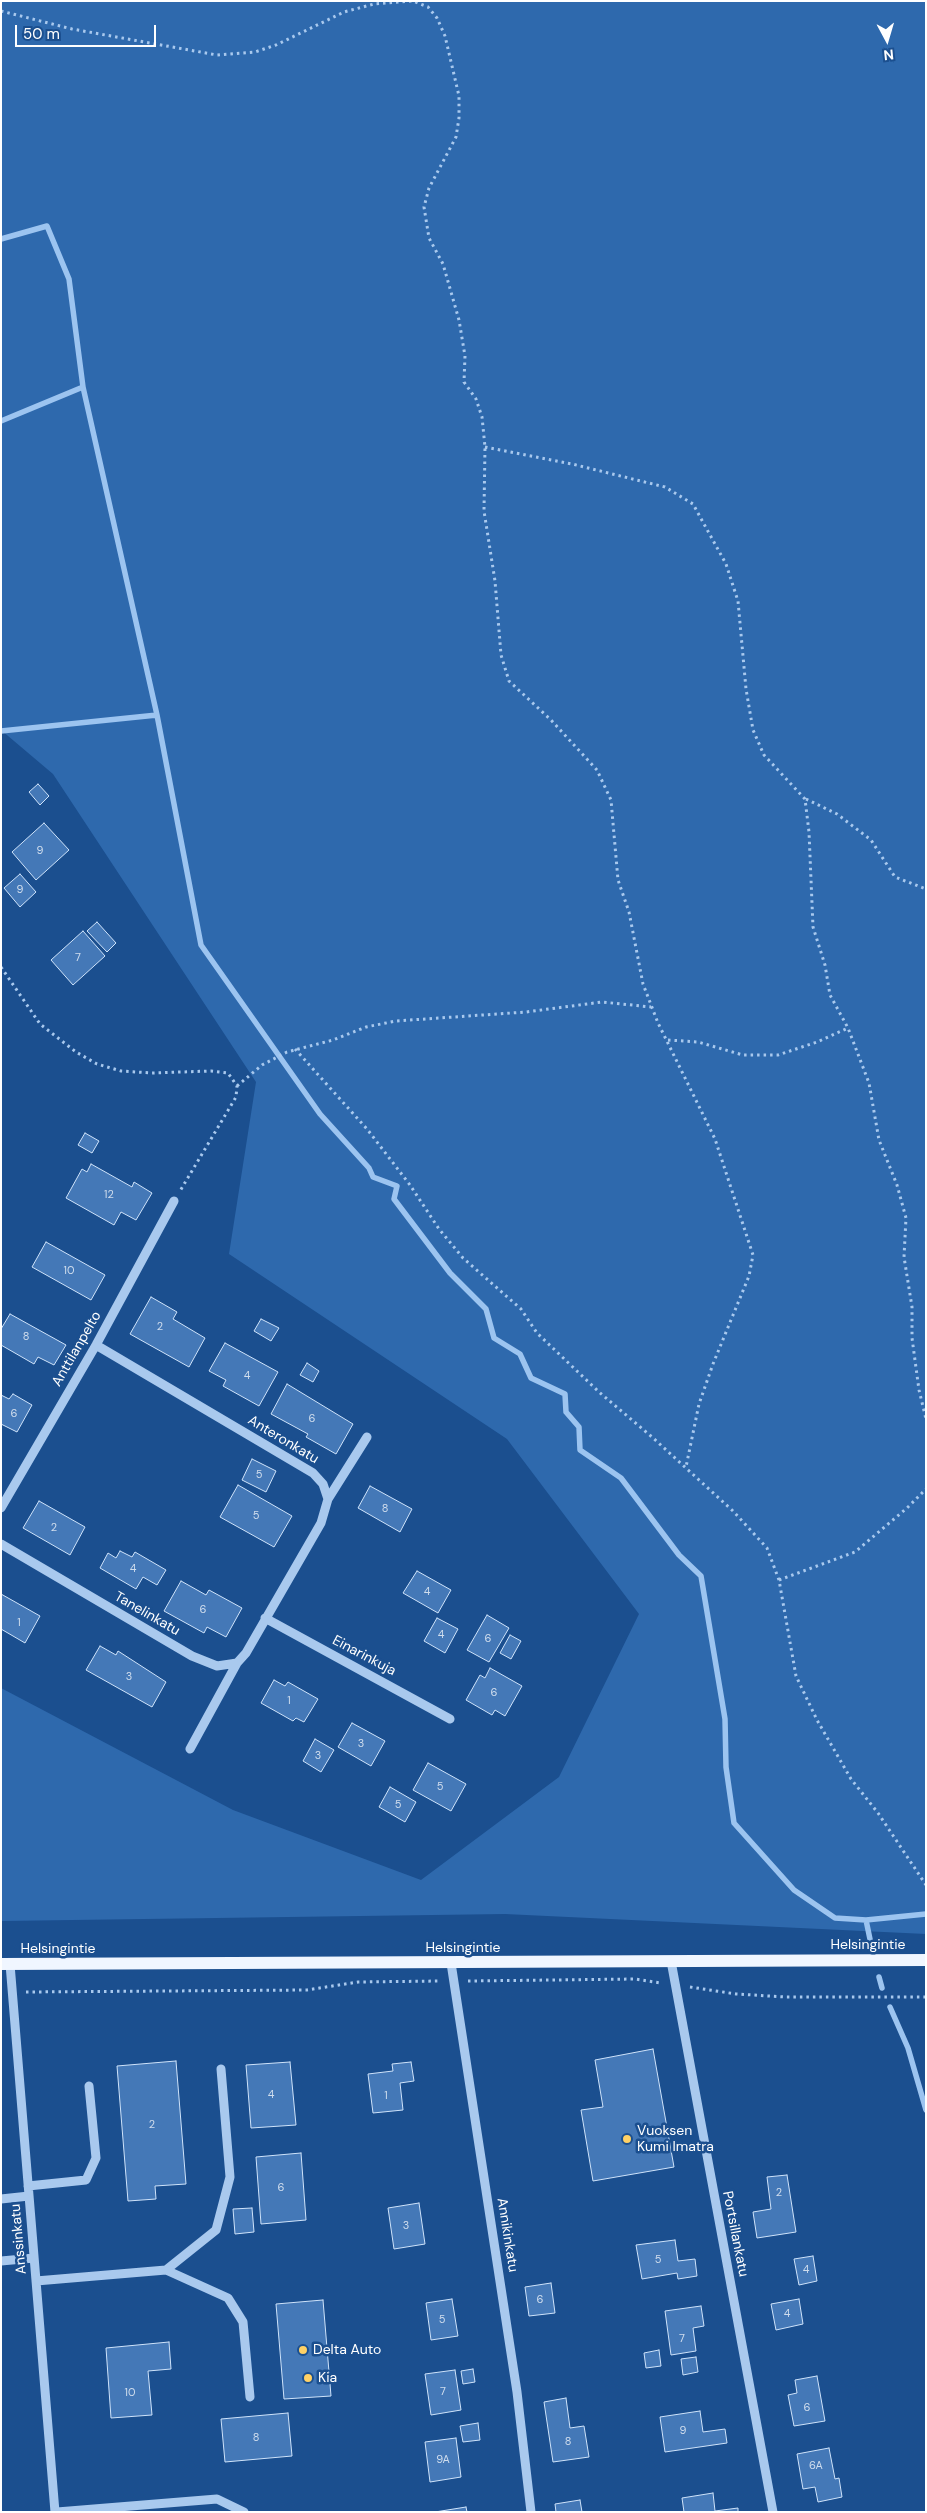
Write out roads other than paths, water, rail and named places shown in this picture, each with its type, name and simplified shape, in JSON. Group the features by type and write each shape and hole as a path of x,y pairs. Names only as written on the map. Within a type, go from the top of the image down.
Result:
{"main road":[{"name":"Helsingintie","path":"6,1964 926,1960"}],"street":[{"name":"Anttilanpelto","path":"1,1508 96,1346 174,1201"},
{"name":"Anteronkatu","path":"96,1346 313,1473 323,1484 328,1499"},
{"path":"190,1749 237,1663 246,1653 321,1522 328,1499 367,1437"},
{"name":"Tanelinkatu","path":"1,1544 192,1656 216,1666 237,1663"},
{"name":"Einarinkuja","path":"265,1618 450,1719"},
{"name":"Portsillankatu","path":"671,1961 773,2512"},
{"name":"Annikinkatu","path":"451,1963 516,2382 531,2512"},
{"name":"Anssinkatu","path":"6,1964 11,1992 56,2512 217,2499 244,2512"},
{"path":"166,2270 216,2230 230,2177 221,2069"},
{"path":"28,2186 86,2180 96,2158 89,2086"},
{"path":"1,2199 29,2196"},
{"path":"1,2261 34,2258"},
{"path":"36,2281 166,2270 228,2298 243,2322 250,2397"}],"waterway":[{"path":"1,239 47,226 69,279 83,387 157,715 201,945 320,1114 369,1168 373,1177 397,1186 394,1199 450,1273 486,1309 494,1338 520,1354 531,1378 565,1394 566,1412 579,1427 580,1450 621,1478 679,1555 701,1576 725,1719 726,1767 734,1823 794,1890 835,1918 866,1920 926,1914"},
{"path":"1,421 83,387"},
{"path":"1,731 157,715"},
{"path":"866,1920 871,1944"},
{"path":"879,1977 882,1988"},
{"path":"890,2007 908,2048 926,2110"}],"place":[{"name":"Vuoksen Kumi Imatra","path":"627,2139"},
{"name":"Delta Auto","path":"303,2350"},
{"name":"Kia","path":"308,2378"}]}
